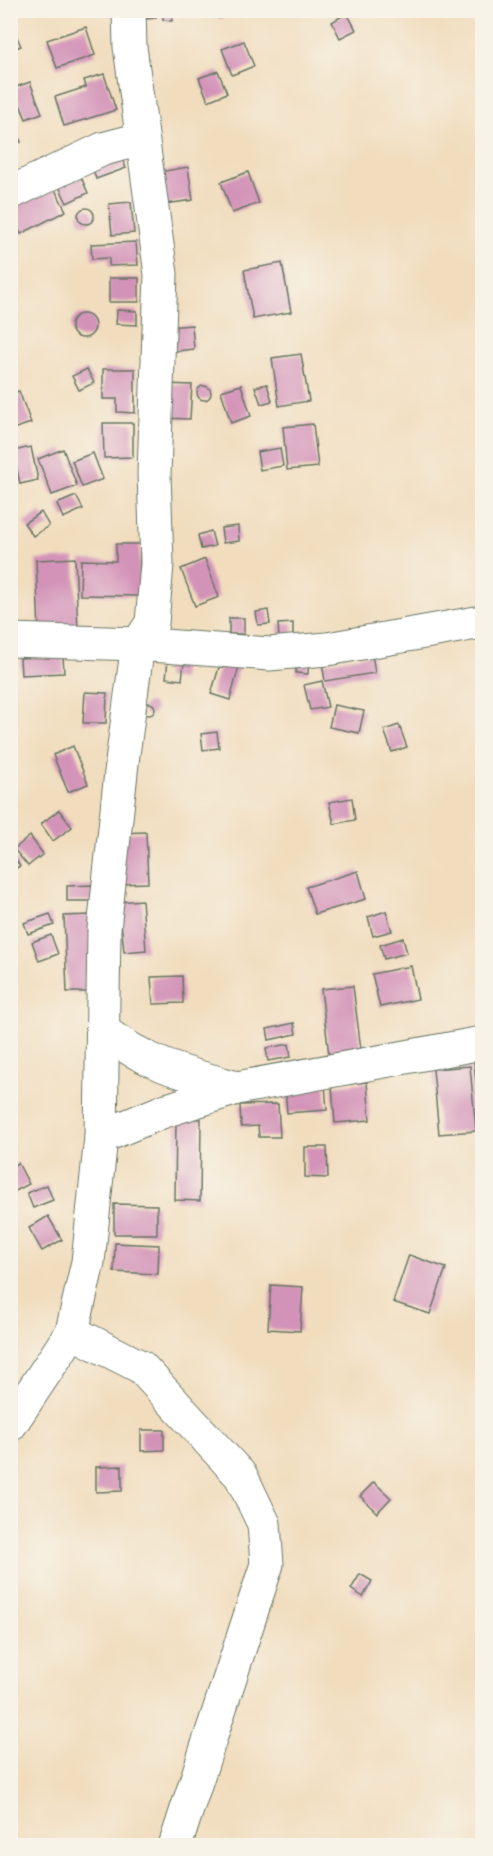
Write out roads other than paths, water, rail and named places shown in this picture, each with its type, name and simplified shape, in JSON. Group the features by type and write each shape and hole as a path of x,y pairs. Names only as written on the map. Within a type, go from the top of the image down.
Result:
{"street":[{"path":"10,1425 72,1332 88,1262 101,1137 104,929 123,754 138,644 152,623 158,564 154,473 160,284 130,47 129,10"},
{"path":"10,193 103,148 141,139"},
{"path":"10,640 138,644 268,654 327,649 483,622"},
{"path":"103,1031 134,1052 171,1070 237,1088"},
{"path":"101,1137 164,1111 237,1088 483,1043"},
{"path":"72,1332 141,1367 241,1476 264,1524 267,1564 174,1845"}]}
